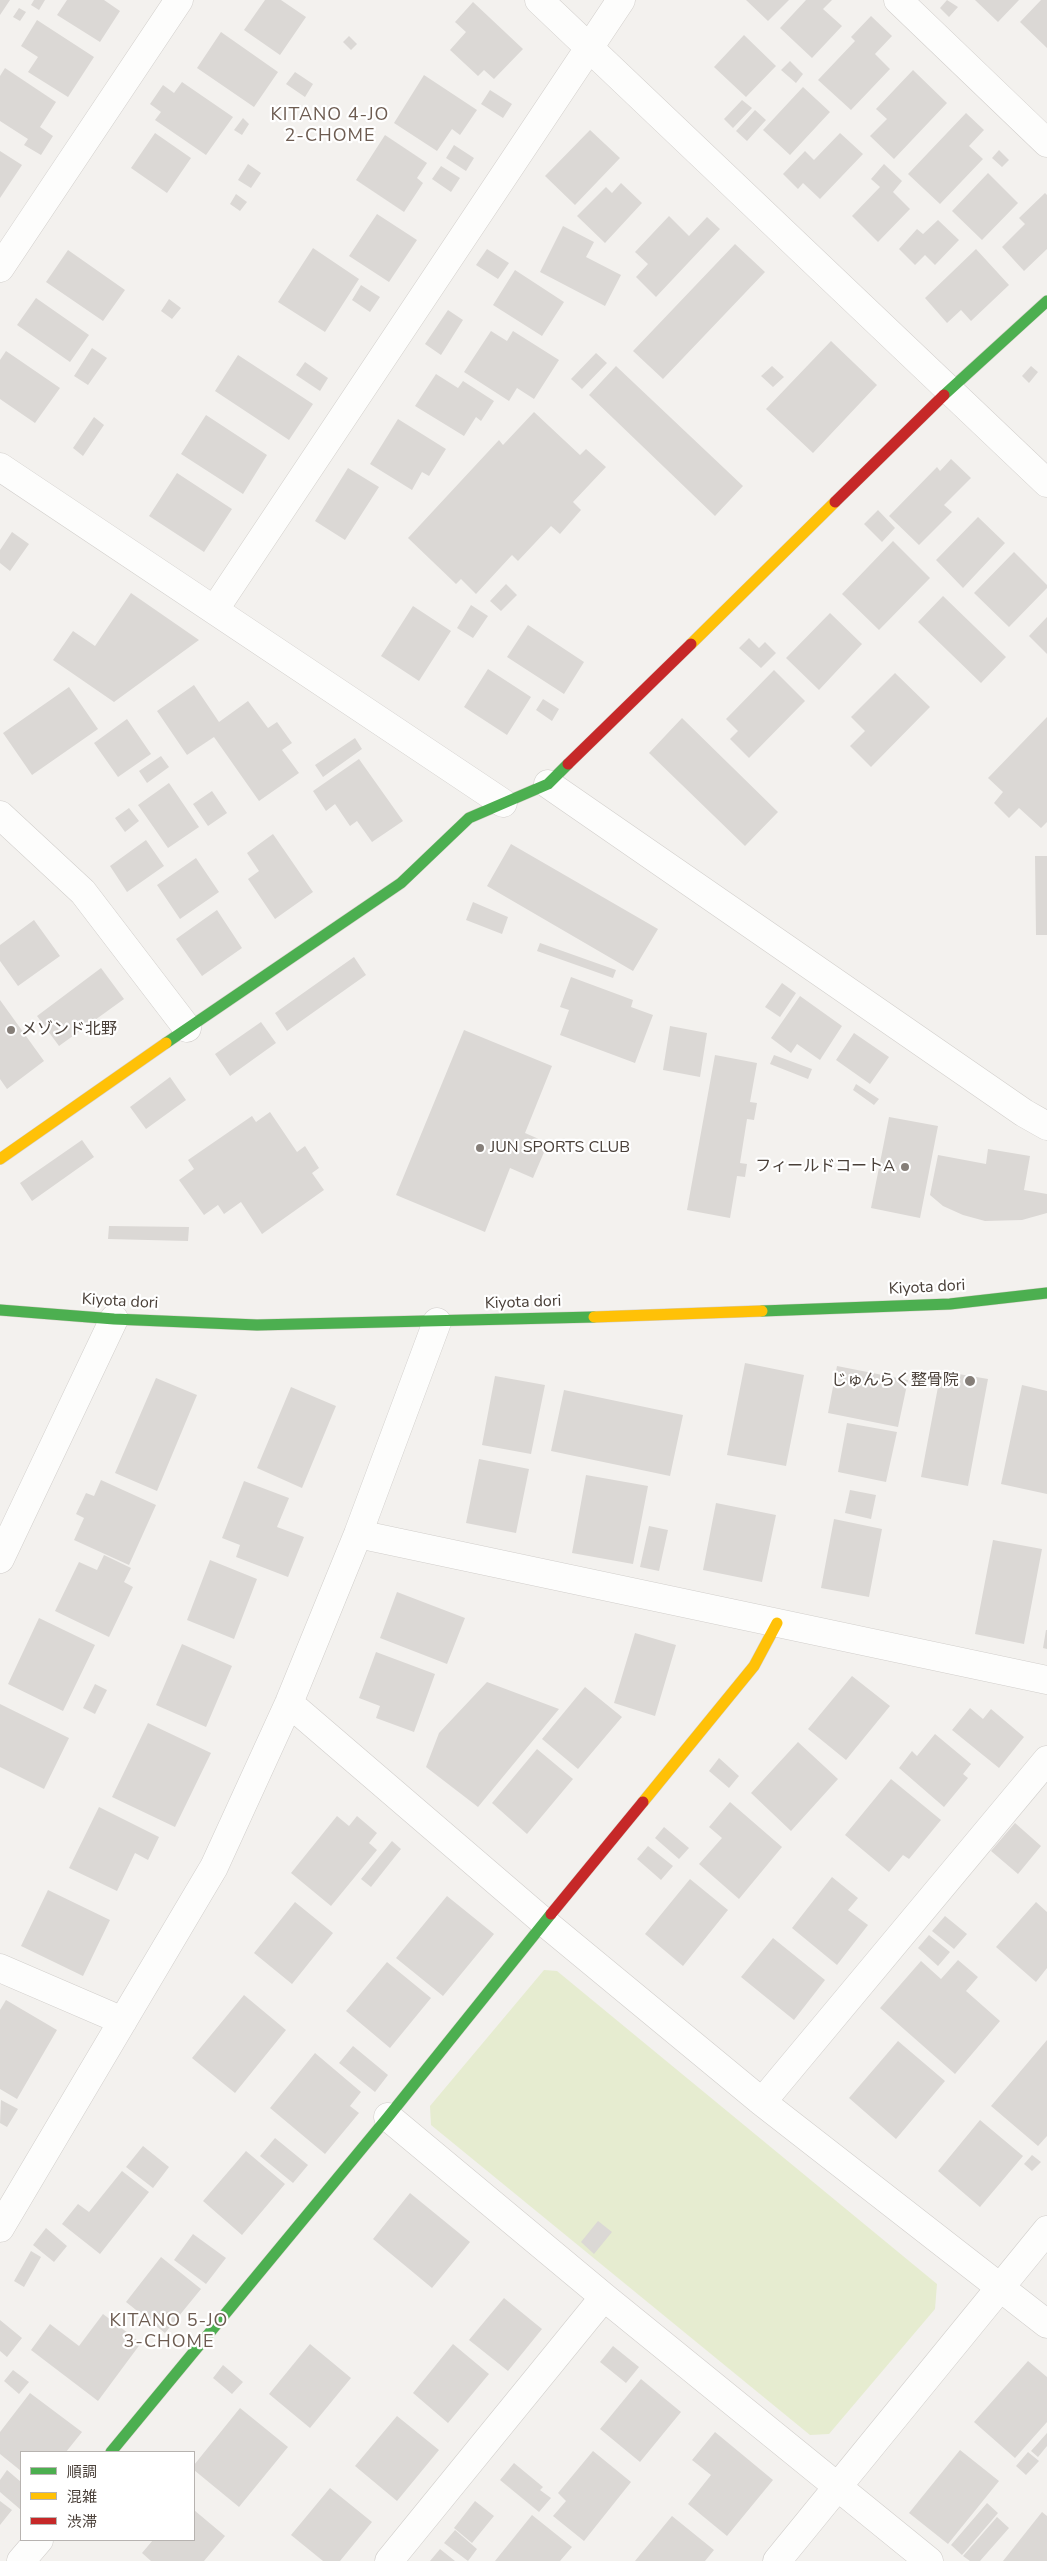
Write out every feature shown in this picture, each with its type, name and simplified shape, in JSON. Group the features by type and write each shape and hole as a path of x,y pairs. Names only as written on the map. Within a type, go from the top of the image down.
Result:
{"street":[{"path":"0,268 179,0"},
{"path":"539,0 1047,483"},
{"path":"215,609 621,0"},
{"path":"898,0 1047,143"},
{"path":"0,1159 187,1028 401,883 468,818 548,784 949,390 1047,302"},
{"path":"0,467 503,803"},
{"path":"548,784 1016,1108 1047,1126"},
{"path":"0,815 83,892 187,1028"},
{"name":"Kiyota dori","path":"0,1310 114,1319 257,1325 438,1322 950,1304 1047,1293"},
{"path":"0,1559 114,1319"},
{"path":"0,2228 214,1867 289,1703 358,1534 438,1322"},
{"path":"358,1534 1047,1680"},
{"path":"112,2451 388,2117 544,1922 754,1666 777,1623"},
{"path":"289,1703 544,1922 762,2102 1047,2324"},
{"path":"762,2102 1047,1760"},
{"path":"0,1968 123,2021"},
{"path":"388,2117 604,2298 929,2561"},
{"path":"777,2561 1047,2230"},
{"path":"389,2561 604,2298"},
{"path":"21,2561 38,2541"}],"green space":[{"path":"544,1970 557,1971 937,2284 935,2309 829,2434 810,2435 431,2125 430,2106"}],"building":[{"path":"0,0 10,0 0,15"},
{"path":"34,0 45,0 39,10 31,5"},
{"path":"67,0 104,0 120,11 100,42 57,15"},
{"path":"265,0 281,0 306,17 280,55 244,30"},
{"path":"746,0 789,0 768,21"},
{"path":"806,0 832,0 823,9 842,26 812,58 780,28"},
{"path":"947,0 958,7 949,17 940,8"},
{"path":"975,0 1019,0 998,22"},
{"path":"1041,0 1047,0 1047,48 1020,22"},
{"path":"473,2 523,49 494,79 484,70 478,76 450,50 466,32 455,22"},
{"path":"19,8 26,12 20,21 13,17"},
{"path":"871,16 892,36 875,54 890,69 851,110 818,80 855,41 851,37"},
{"path":"37,20 94,57 68,97 28,72 38,57 21,46"},
{"path":"221,32 278,72 254,107 197,68"},
{"path":"744,35 776,66 746,97 714,67"},
{"path":"349,36 357,44 351,50 343,42"},
{"path":"790,61 803,74 796,83 781,70"},
{"path":"5,68 56,102 40,127 53,136 41,155 24,145 28,139 0,121 0,76"},
{"path":"913,70 947,103 894,159 870,136 887,119 876,109"},
{"path":"295,72 313,84 305,97 286,84"},
{"path":"424,75 477,110 460,135 452,129 437,151 394,123"},
{"path":"182,82 233,117 206,155 155,120 161,112 150,104 163,85 174,93"},
{"path":"803,87 830,112 790,155 763,130"},
{"path":"490,90 512,104 503,118 481,104"},
{"path":"742,100 752,108 733,128 724,119"},
{"path":"755,110 766,120 747,141 736,131"},
{"path":"966,113 984,130 969,146 983,159 940,204 908,174"},
{"path":"243,118 249,124 242,135 234,130"},
{"path":"590,130 620,158 575,205 545,176"},
{"path":"155,133 191,158 167,193 131,168"},
{"path":"840,133 863,154 820,199 803,183 798,189 783,174 805,151 814,160"},
{"path":"385,135 427,163 417,178 423,183 404,212 356,180"},
{"path":"454,145 474,158 466,171 446,158"},
{"path":"999,150 1009,160 1002,167 992,158"},
{"path":"0,151 22,165 0,198"},
{"path":"248,164 261,173 251,188 238,180"},
{"path":"884,164 902,181 893,192 910,209 878,242 852,216 880,187 871,179"},
{"path":"441,166 460,178 451,192 432,179"},
{"path":"988,173 1018,203 982,240 952,211"},
{"path":"621,183 642,203 605,243 577,216 606,187 612,193"},
{"path":"1045,193 1047,195 1047,249 1024,271 1002,247 1025,224 1019,218"},
{"path":"236,194 247,202 240,211 230,204"},
{"path":"377,214 417,240 389,282 349,256"},
{"path":"669,216 689,236 707,217 720,229 656,297 636,277 648,264 635,252"},
{"path":"938,220 959,240 935,265 925,255 915,265 899,249 917,229 923,234"},
{"path":"563,226 594,242 586,257 621,275 605,306 540,272"},
{"path":"735,244 765,272 663,379 633,351"},
{"path":"313,248 359,279 325,332 278,302"},
{"path":"487,249 509,263 498,279 476,265"},
{"path":"976,249 1009,285 971,321 961,310 947,323 925,298"},
{"path":"68,250 125,290 103,321 46,282"},
{"path":"515,270 564,302 542,336 493,305"},
{"path":"361,285 380,297 370,312 352,300"},
{"path":"36,298 89,335 70,362 17,325"},
{"path":"169,299 181,308 172,319 161,311"},
{"path":"448,310 463,320 441,355 425,344"},
{"path":"491,331 507,341 513,331 559,360 534,399 517,388 509,401 464,372"},
{"path":"831,341 877,385 813,453 766,409"},
{"path":"92,348 107,358 88,385 74,376"},
{"path":"6,351 60,388 35,423 0,399 0,360"},
{"path":"596,353 607,363 582,389 571,379"},
{"path":"238,355 313,404 289,440 215,391"},
{"path":"305,362 328,378 320,391 296,375"},
{"path":"616,366 743,486 715,516 589,395"},
{"path":"772,366 784,377 773,387 761,376"},
{"path":"1031,366 1038,372 1029,383 1022,376"},
{"path":"436,374 458,388 463,381 494,401 481,421 476,417 464,436 415,406"},
{"path":"534,412 580,455 586,449 606,467 573,502 581,510 560,534 551,526 518,561 512,555 476,594 461,579 456,584 408,538 499,440 503,445"},
{"path":"206,415 267,455 243,494 181,454"},
{"path":"94,417 104,425 83,456 73,448"},
{"path":"398,419 446,449 429,476 422,472 412,490 370,464"},
{"path":"951,459 971,478 944,505 952,512 919,545 889,516 937,467 940,471"},
{"path":"348,468 379,487 345,540 315,521"},
{"path":"177,473 232,509 204,552 149,516"},
{"path":"878,510 895,528 882,542 864,524"},
{"path":"978,517 1005,543 963,588 936,560"},
{"path":"12,532 29,544 10,571 0,563 0,550"},
{"path":"893,541 930,578 879,630 842,594"},
{"path":"1014,552 1047,585 1047,588 1009,627 974,593"},
{"path":"506,584 517,595 501,611 490,601"},
{"path":"131,593 199,640 114,702 53,660 73,631 95,646"},
{"path":"943,596 1006,657 981,683 918,622"},
{"path":"471,605 488,616 473,638 457,628"},
{"path":"413,606 451,631 419,681 381,656"},
{"path":"830,613 862,644 819,690 786,658"},
{"path":"1047,617 1047,654 1029,636"},
{"path":"528,625 584,662 564,694 507,657"},
{"path":"749,638 759,648 765,642 776,653 761,668 739,648"},
{"path":"488,669 531,697 507,735 464,707"},
{"path":"774,670 805,701 749,758 730,739 738,731 726,719"},
{"path":"895,673 930,707 871,767 850,746 865,731 851,717"},
{"path":"194,685 219,722 248,701 268,728 277,722 292,743 282,750 299,773 259,801 214,737 187,755 157,711"},
{"path":"69,687 98,729 32,775 3,733"},
{"path":"543,699 559,709 552,721 536,710"},
{"path":"1047,717 1047,822 1041,828 1019,808 1009,818 994,803 1003,792 988,778"},
{"path":"682,718 778,812 745,846 649,753"},
{"path":"127,719 151,754 118,777 94,743"},
{"path":"355,738 362,749 323,777 315,765"},
{"path":"161,756 169,767 147,783 139,771"},
{"path":"359,759 403,821 372,842 357,821 350,826 335,804 326,811 313,791"},
{"path":"169,783 199,827 168,848 138,805"},
{"path":"212,791 227,813 208,826 193,804"},
{"path":"129,808 139,821 125,832 115,818"},
{"path":"273,834 313,892 275,919 248,879 259,871 247,853"},
{"path":"146,840 164,866 127,892 110,866"},
{"path":"511,844 658,929 633,971 487,886"},
{"path":"1035,856 1047,856 1047,935 1036,935"},
{"path":"196,858 219,892 180,919 157,885"},
{"path":"473,902 508,917 502,934 466,920"},
{"path":"217,910 242,948 202,976 176,939"},
{"path":"34,920 60,956 18,986 0,961 0,945"},
{"path":"540,943 616,970 613,978 537,951"},
{"path":"354,957 366,975 287,1031 275,1013"},
{"path":"101,968 124,999 59,1046 37,1016"},
{"path":"571,977 633,1000 631,1007 653,1015 635,1063 560,1035 569,1010 560,1007"},
{"path":"782,983 796,993 780,1017 765,1007"},
{"path":"800,996 842,1026 820,1060 797,1044 791,1053 771,1038"},
{"name":"メゾンド北野","path":"0,1000 44,1061 7,1089 0,1079"},
{"path":"261,1022 276,1043 230,1076 215,1054"},
{"path":"670,1026 707,1033 700,1077 663,1070"},
{"path":"464,1030 552,1066 525,1133 548,1143 533,1178 510,1168 485,1232 396,1195"},
{"path":"854,1033 889,1057 870,1084 836,1060"},
{"path":"715,1055 757,1063 750,1102 757,1103 754,1120 747,1119 740,1163 747,1164 745,1177 737,1176 730,1218 687,1210"},
{"path":"774,1055 812,1069 808,1079 770,1064"},
{"path":"170,1077 186,1100 146,1129 130,1107"},
{"path":"856,1084 879,1099 874,1105 853,1090"},
{"path":"270,1112 297,1152 305,1146 319,1168 312,1173 324,1190 262,1234 241,1202 224,1214 218,1205 204,1215 179,1180 194,1169 188,1160 252,1116 256,1122"},
{"name":"フィールドコートA","path":"889,1117 938,1126 920,1218 871,1208"},
{"path":"82,1140 94,1157 32,1201 20,1183"},
{"path":"988,1149 1030,1156 1024,1190 1047,1194 1047,1213 1022,1220 985,1221 963,1215 943,1206 930,1195 938,1155 986,1164"},
{"path":"109,1226 189,1227 188,1241 108,1239"},
{"path":"745,1363 804,1375 786,1466 727,1455"},
{"path":"837,1366 908,1380 898,1427 828,1413"},
{"path":"941,1371 988,1379 968,1486 921,1477"},
{"path":"495,1376 545,1385 531,1454 482,1445"},
{"path":"156,1378 197,1395 157,1491 115,1473"},
{"path":"1022,1385 1047,1391 1047,1494 1001,1484"},
{"path":"291,1387 336,1406 302,1488 257,1468"},
{"path":"564,1390 683,1415 670,1476 551,1451"},
{"path":"847,1423 897,1432 886,1482 838,1472"},
{"path":"479,1459 529,1469 516,1533 466,1523"},
{"path":"586,1475 648,1486 633,1564 572,1553"},
{"path":"101,1480 156,1505 129,1565 74,1540 84,1518 76,1514 86,1493 94,1496"},
{"path":"244,1481 289,1498 277,1527 304,1537 288,1577 236,1557 240,1545 222,1538"},
{"path":"850,1490 876,1495 871,1519 845,1513"},
{"path":"716,1503 776,1515 762,1582 703,1570"},
{"path":"834,1519 882,1529 869,1597 821,1588"},
{"path":"649,1526 668,1530 659,1571 640,1567"},
{"path":"993,1540 1042,1549 1024,1644 975,1634"},
{"path":"104,1555 131,1568 124,1582 133,1587 109,1637 55,1611 79,1562 97,1570"},
{"path":"210,1560 257,1579 234,1639 187,1620"},
{"path":"397,1592 465,1618 447,1664 380,1638"},
{"path":"39,1618 95,1645 63,1711 8,1684"},
{"path":"1047,1630 1047,1649 1043,1648"},
{"path":"635,1633 676,1645 655,1716 614,1703"},
{"path":"182,1644 232,1666 206,1727 156,1705"},
{"path":"376,1652 435,1674 414,1732 376,1718 380,1706 359,1698"},
{"path":"852,1676 890,1706 846,1760 808,1729"},
{"path":"487,1682 559,1709 478,1807 426,1767 439,1733"},
{"path":"95,1684 107,1690 95,1714 83,1708"},
{"path":"585,1687 622,1717 578,1769 542,1739"},
{"path":"0,1704 69,1738 44,1789 0,1767"},
{"path":"970,1708 983,1719 991,1709 1024,1737 999,1768 952,1730"},
{"path":"148,1723 211,1753 175,1827 112,1797"},
{"path":"935,1734 971,1764 963,1774 968,1778 944,1807 899,1768 912,1751 917,1756"},
{"path":"798,1742 838,1779 791,1831 751,1793"},
{"path":"537,1749 573,1779 527,1834 492,1803"},
{"path":"719,1758 739,1776 729,1788 709,1771"},
{"path":"891,1779 941,1820 909,1859 903,1855 889,1872 845,1835"},
{"path":"730,1802 782,1847 739,1899 699,1864 722,1838 709,1827"},
{"path":"99,1807 159,1837 148,1860 135,1853 117,1891 69,1868"},
{"path":"337,1816 349,1826 357,1816 377,1833 369,1843 377,1850 331,1906 291,1873"},
{"path":"1015,1823 1041,1846 1018,1874 991,1851"},
{"path":"664,1827 689,1848 679,1859 655,1838"},
{"path":"392,1841 401,1849 371,1887 361,1879"},
{"path":"648,1846 673,1866 661,1880 637,1859"},
{"path":"832,1877 858,1898 848,1910 868,1925 837,1965 792,1928"},
{"path":"690,1879 728,1910 683,1966 645,1934"},
{"path":"48,1890 110,1920 83,1976 21,1946"},
{"path":"447,1896 494,1934 443,1996 396,1958"},
{"path":"295,1902 333,1933 292,1984 254,1953"},
{"path":"1036,1902 1047,1912 1047,1968 1036,1982 996,1947"},
{"path":"945,1916 967,1934 954,1949 932,1931"},
{"path":"929,1935 950,1952 938,1966 918,1948"},
{"path":"773,1938 825,1980 794,2020 741,1977"},
{"path":"958,1960 978,1977 966,1991 1000,2021 955,2074 880,2008 921,1961 941,1979"},
{"path":"387,1962 431,1998 390,2048 346,2011"},
{"path":"244,1995 286,2030 235,2093 192,2058"},
{"path":"6,2000 57,2030 17,2099 0,2089 0,2010"},
{"path":"1047,2040 1047,2136 1038,2146 991,2106"},
{"path":"898,2041 945,2081 896,2139 849,2098"},
{"path":"353,2046 388,2075 375,2092 339,2063"},
{"path":"315,2053 361,2092 350,2106 359,2113 325,2154 270,2108"},
{"path":"1,2100 18,2109 7,2127 0,2123"},
{"path":"980,2120 1023,2156 980,2207 938,2171"},
{"path":"275,2138 308,2165 293,2183 260,2156"},
{"path":"143,2146 169,2167 153,2188 126,2167"},
{"path":"246,2151 285,2184 242,2235 203,2201"},
{"path":"1032,2155 1041,2162 1032,2171 1024,2164"},
{"path":"122,2171 149,2192 100,2254 62,2224 78,2204 89,2212"},
{"path":"410,2193 470,2242 432,2288 373,2239"},
{"path":"598,2221 612,2232 594,2254 581,2242"},
{"path":"46,2228 67,2246 54,2262 33,2245"},
{"path":"193,2234 226,2258 206,2284 174,2260"},
{"path":"31,2251 41,2257 24,2287 14,2281"},
{"path":"161,2257 201,2289 165,2333 126,2302"},
{"path":"504,2298 542,2329 508,2371 469,2340"},
{"path":"103,2314 141,2343 98,2401 31,2350 50,2324 79,2346"},
{"path":"0,2320 22,2338 7,2357 0,2351"},
{"path":"310,2344 351,2378 310,2428 269,2394"},
{"path":"453,2344 489,2374 448,2423 413,2393"},
{"path":"613,2346 639,2367 626,2383 600,2362"},
{"path":"1028,2361 1047,2377 1047,2422 1015,2458 974,2422"},
{"path":"223,2365 243,2382 232,2394 213,2378"},
{"path":"13,2370 29,2382 19,2394 4,2381"},
{"path":"641,2379 681,2412 640,2462 600,2429"},
{"path":"30,2393 82,2432 67,2451 20,2451 20,2470 0,2454 0,2432"},
{"path":"240,2408 288,2447 239,2507 195,2471 195,2464"},
{"path":"397,2416 439,2450 397,2501 355,2466"},
{"path":"715,2432 773,2480 727,2536 688,2504 711,2475 692,2460"},
{"path":"1047,2433 1047,2446 1038,2457 1031,2451"},
{"path":"960,2450 999,2481 948,2544 909,2513"},
{"path":"593,2451 631,2482 584,2541 553,2516 566,2501 558,2493"},
{"path":"1028,2452 1039,2461 1026,2475 1016,2466"},
{"path":"514,2463 543,2487 540,2490 551,2498 539,2512 500,2480"},
{"path":"7,2470 20,2481 20,2509 0,2492 0,2480"},
{"path":"330,2488 372,2522 340,2561 323,2561 291,2535"},
{"path":"0,2501 12,2510 0,2525"},
{"path":"475,2501 494,2516 472,2543 454,2528"},
{"path":"987,2503 998,2513 962,2555 951,2545"},
{"path":"195,2511 225,2536 204,2561 151,2561 142,2553 152,2541 195,2541"},
{"path":"1042,2512 1047,2516 1047,2561 1003,2561"},
{"path":"532,2515 572,2547 560,2561 495,2561"},
{"path":"672,2516 714,2550 705,2561 635,2561"},
{"path":"997,2517 1009,2528 980,2561 970,2561 963,2556"},
{"path":"455,2530 477,2549 468,2561 444,2543"},
{"path":"440,2549 455,2561 430,2561"}],"traffic: fast":[{"path":"944,395 1047,301"},
{"path":"166,1043 401,883 469,818 548,784 568,764"},
{"path":"762,1311 950,1304 1047,1293"},
{"path":"0,1310 114,1319 257,1325 594,1317"},
{"path":"112,2451 388,2117 551,1914"}],"traffic: slow":[{"path":"691,644 835,502"},
{"path":"0,1159 166,1043"},
{"path":"594,1317 762,1311"},
{"path":"643,1802 754,1666 777,1623"}],"traffic: jam":[{"path":"835,502 944,395"},
{"path":"568,764 691,644"},
{"path":"551,1914 643,1802"}],"place":[{"name":"メゾンド北野","path":"11,1030"},
{"name":"JUN SPORTS CLUB","path":"480,1148"},
{"name":"フィールドコートA","path":"905,1167"},
{"name":"じゅんらく整骨院","path":"970,1381"}],"district":[{"name":"KITANO 4-JO 2-CHOME","path":"330,126"},
{"name":"KITANO 5-JO 3-CHOME","path":"169,2332"}]}
